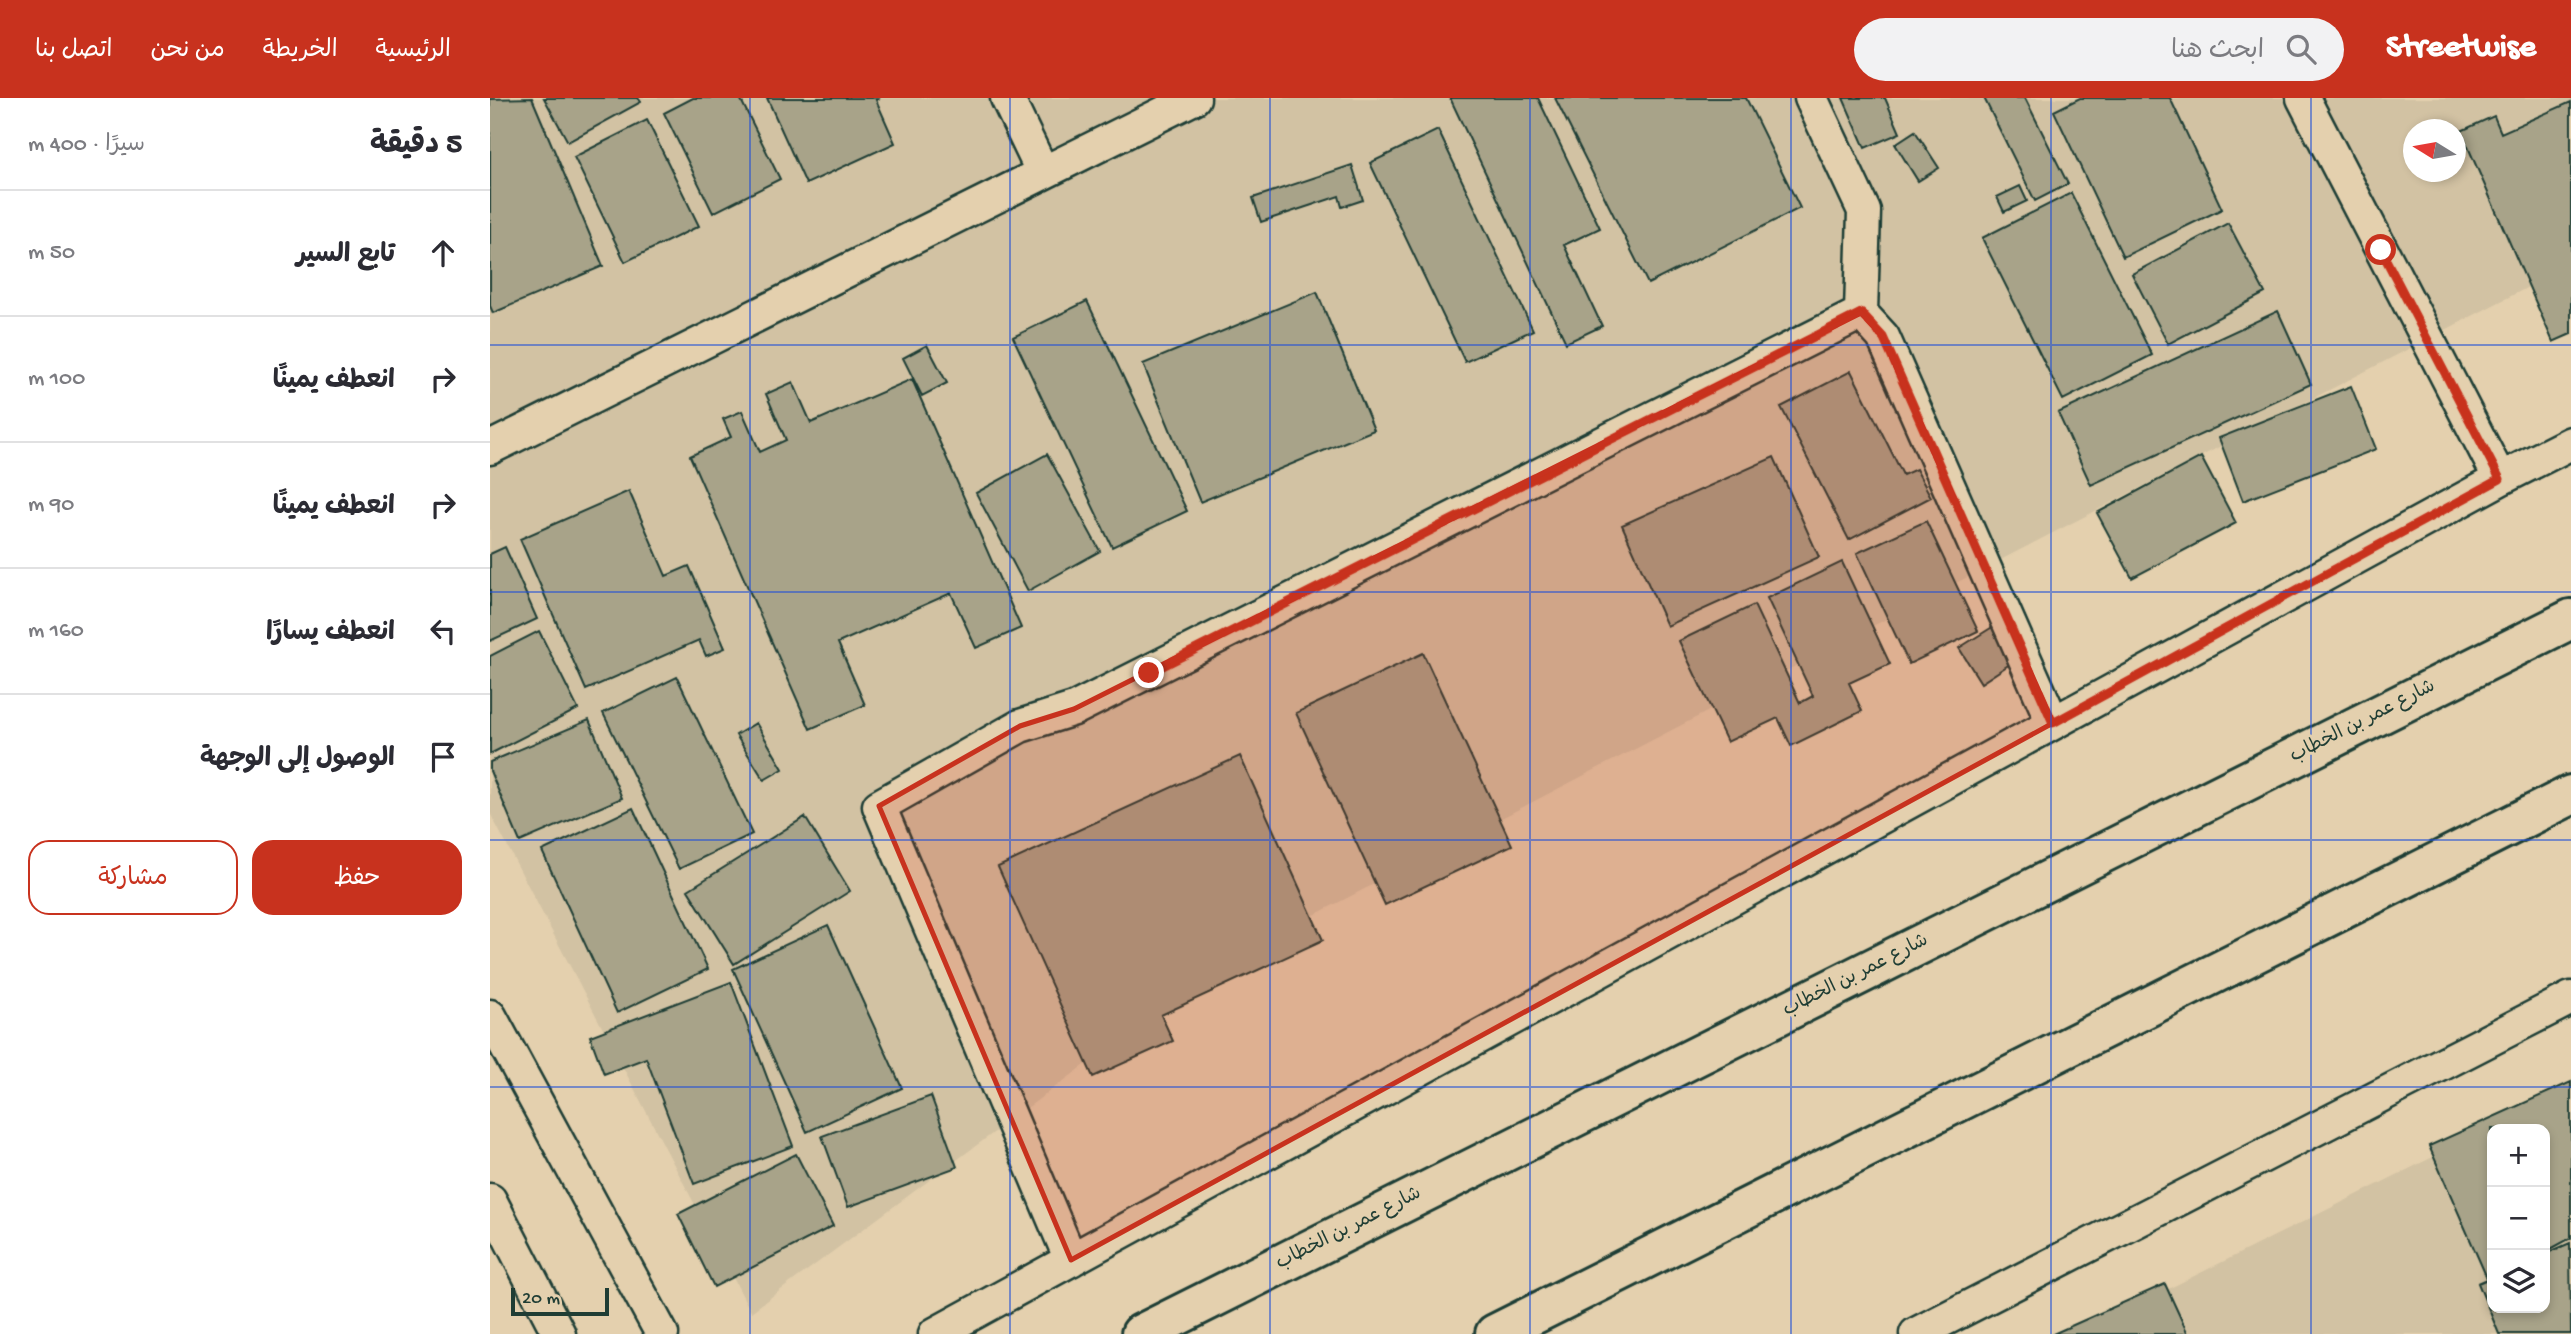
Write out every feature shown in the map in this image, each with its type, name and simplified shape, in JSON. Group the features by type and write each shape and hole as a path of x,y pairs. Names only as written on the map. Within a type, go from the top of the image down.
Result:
{"main road":[{"name":"شارع عمر بن الخطاب","path":"1141,1334 2571,618"},
{"path":"1494,1334 2571,795"},
{"path":"1184,1334 1270,1269"}],"street":[{"path":"1007,98 1043,173"},
{"path":"490,448 1194,98"},
{"path":"1811,98 1864,211 1861,313 1883,337 2053,723"},
{"path":"2303,98 2500,479"},
{"path":"1071,1260 878,806 1020,726 1074,709 1861,313"},
{"path":"934,1334 2500,479 2571,443"},
{"path":"1916,1334 2571,998"},
{"path":"490,1016 662,1334"},
{"path":"490,1199 559,1334"}],"highlighted area":[{"path":"1861,313 1883,337 2053,723 1071,1260 879,806 1020,726 1074,709"}],"shaded area":[{"path":"490,98 2571,98 2571,265 1227,960 751,1312 490,813"},
{"path":"2571,1088 2571,1334 2078,1334 2487,1130 2487,1313 2550,1313 2550,1124 2499,1124"}],"building":[{"path":"532,98 603,266 493,313 490,306 490,99"},
{"path":"544,98 638,98 641,102 568,142"},
{"path":"693,98 740,98 780,179 713,213 664,113"},
{"path":"767,98 880,98 876,100 895,143 806,184"},
{"path":"1450,98 1538,98 1600,228 1564,245 1602,326 1566,343"},
{"path":"1555,98 1746,98 1800,208 1648,284"},
{"path":"1843,98 1885,98 1900,133 1865,148"},
{"path":"1984,98 2025,98 2068,184 2035,201"},
{"path":"2080,98 2170,98 2222,209 2123,257 2054,111"},
{"path":"2571,102 2571,334 2553,342 2466,142 2466,129 2494,116 2501,133"},
{"path":"647,120 699,226 625,262 574,157"},
{"path":"1438,130 1533,330 1465,362 1370,163"},
{"path":"1915,131 1939,168 1918,181 1895,144"},
{"path":"1352,165 1363,200 1342,207 1339,196 1261,222 1253,198"},
{"path":"2020,186 2027,201 2004,212 1997,197"},
{"path":"2071,193 2152,355 2063,400 1982,238"},
{"path":"2228,223 2265,293 2168,344 2132,274"},
{"path":"1317,292 1374,430 1200,502 1143,364"},
{"path":"1087,301 1187,511 1112,547 1013,337"},
{"path":"2278,311 2311,384 2091,485 2058,413"},
{"path":"927,345 947,383 922,396 903,358"},
{"path":"1851,371 1903,475 1916,469 1931,497 1849,540 1781,407"},
{"path":"912,379 1021,628 976,648 951,593 838,643 865,705 810,729 690,456 731,437 723,419 742,411 760,452 786,440 766,394 793,382 811,423"},
{"path":"2351,386 2376,449 2243,501 2219,438"},
{"path":"1047,454 1100,551 1028,591 976,493"},
{"path":"1774,457 1819,557 1667,626 1622,525"},
{"path":"2201,457 2236,523 2132,578 2097,513"},
{"path":"629,491 666,576 689,566 725,648 706,656 699,640 586,690 520,539"},
{"path":"1926,521 1978,631 1909,664 1857,553"},
{"path":"505,547 537,619 490,641 490,554"},
{"path":"1842,562 1890,664 1849,683 1862,711 1791,746 1778,718 1727,742 1679,641 1754,605 1800,703 1813,696 1767,598"},
{"path":"1994,626 2016,660 1981,683 1959,648"},
{"path":"539,631 578,709 490,754 490,656"},
{"path":"1423,653 1512,845 1385,905 1296,713"},
{"path":"677,677 752,834 679,869 603,713"},
{"path":"589,720 622,798 520,842 490,771 490,762"},
{"path":"756,723 783,769 764,780 736,735"},
{"path":"1240,756 1323,940 1161,1015 1173,1041 1093,1077 998,867"},
{"path":"633,808 708,969 617,1013 542,851"},
{"path":"805,817 850,891 734,964 688,890"},
{"path":"828,925 902,1088 807,1132 733,969"},
{"path":"731,982 793,1146 694,1184 646,1058 604,1074 590,1036"},
{"path":"2571,1082 2571,1238 2550,1249 2550,1124 2487,1124 2487,1278 2429,1146"},
{"path":"931,1096 957,1167 848,1207 822,1136"},
{"path":"796,1154 833,1226 714,1287 678,1214"},
{"path":"2570,1243 2571,1334 2499,1334 2490,1313 2550,1313 2550,1252"},
{"path":"2487,1279 2487,1305 2478,1283"},
{"path":"2165,1284 2188,1334 2053,1334"}],"route":[{"path":"1149,673 1861,313 1883,337 2053,723 2500,479 2381,250"}]}
